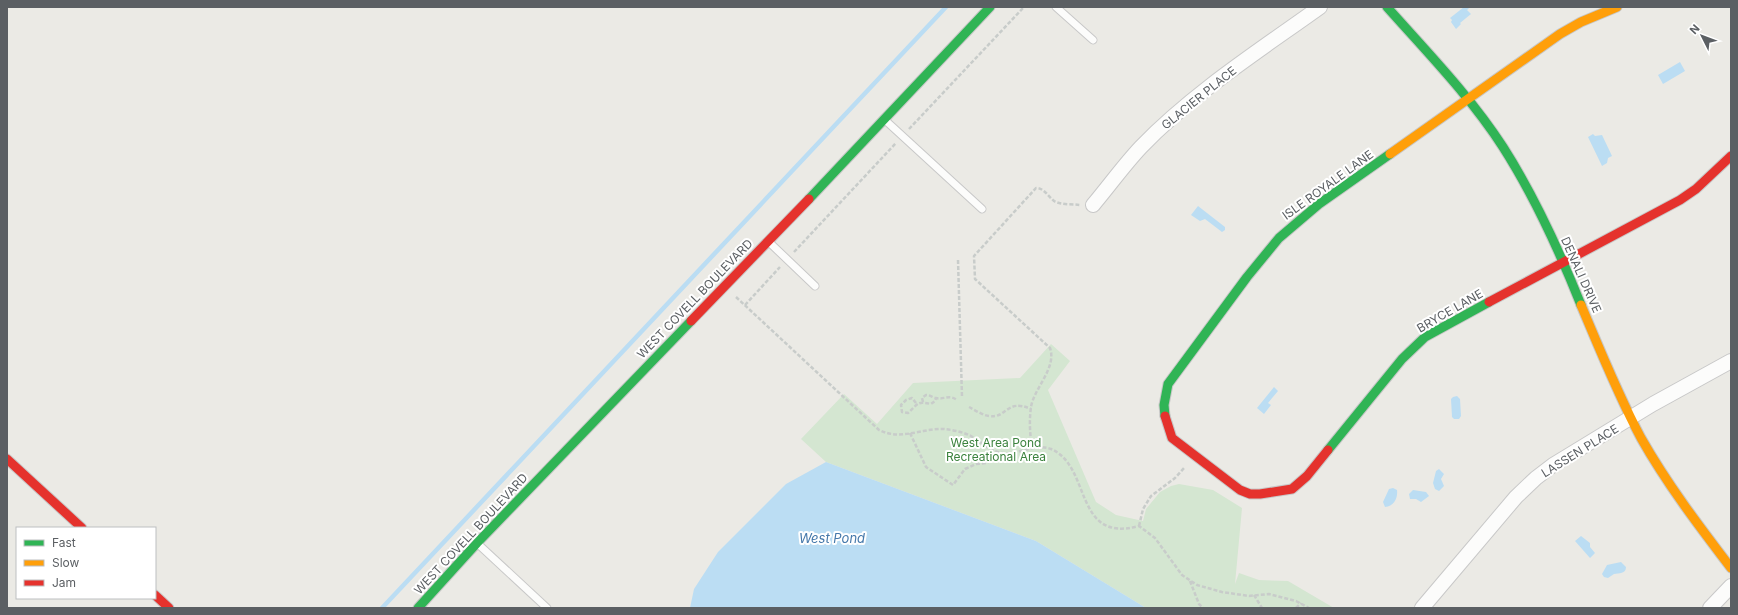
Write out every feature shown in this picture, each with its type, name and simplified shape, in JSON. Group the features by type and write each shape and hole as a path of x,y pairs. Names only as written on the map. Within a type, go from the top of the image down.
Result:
{"street":[{"name":"WEST COVELL BOULEVARD","path":"418,608 477,543 885,120 990,7"},
{"name":"GLACIER PLACE","path":"1093,205 1140,148 1173,116 1251,56 1320,7"},
{"name":"DENALI DRIVE","path":"1387,7 1468,99 1516,167 1563,262 1631,418 1675,492 1701,530 1731,568"},
{"name":"ISLE ROYALE LANE","path":"1196,456 1172,438 1166,426 1164,398 1168,384 1260,259 1281,235 1300,218 1560,34 1581,22 1617,7"},
{"name":"BRYCE LANE","path":"1196,456 1240,490 1250,494 1292,489 1307,476 1402,359 1425,337 1680,200 1696,189 1731,156"},
{"name":"LASSEN PLACE","path":"1422,608 1516,498 1536,478 1553,465 1653,404 1731,361"},
{"path":"7,459 81,527"},
{"path":"1710,608 1731,586"},
{"path":"156,596 169,608"}],"lane":[{"path":"1056,7 1093,40"},
{"path":"885,120 982,209"},
{"path":"768,241 815,286"},
{"path":"477,543 547,608"}],"path":[{"path":"745,305 1024,7"},
{"path":"1032,448 1029,423 1031,409 1036,393 1050,364 1052,354 1050,348 975,279 974,256 1036,188 1042,190 1054,201 1061,203 1093,205"},
{"path":"958,260 962,397"},
{"path":"724,286 879,430 887,434 899,436 910,433 944,429 963,433 993,450 1004,453 1012,453 1032,448 1050,449 1064,458 1074,470 1085,502 1094,516 1104,523 1122,528 1128,529 1139,526"},
{"path":"922,402 922,398 926,395 936,398 945,397 957,400"},
{"path":"916,403 912,398 906,400 901,405 902,412 908,413 916,403 922,402 931,404 936,398"},
{"path":"969,407 989,416 994,416 1015,405 1022,405 1031,409"},
{"path":"910,433 926,467 953,485 965,469 976,464 987,463 1004,453"},
{"path":"1139,526 1143,509 1150,496 1176,478 1196,456"},
{"path":"1139,526 1155,538 1182,575 1197,585 1222,592 1254,596 1269,594 1301,603 1309,608"},
{"path":"1190,580 1199,604 1203,608"},
{"path":"1254,596 1262,608"},
{"path":"1296,608 1301,603"}],"green space":[{"name":"West Area Pond Recreational Area","path":"1051,344 1070,361 1048,390 1096,502 1116,515 1143,521 1146,509 1160,492 1171,486 1179,484 1213,490 1242,508 1235,584 1239,573 1259,580 1288,581 1334,608 1146,608 1036,541 826,462 801,439 844,394 877,424 913,383 1020,378"}],"water":[{"path":"1464,7 1470,7 1467,10 1471,14 1460,23 1461,24 1456,29 1450,18"},
{"path":"1680,62 1685,71 1663,84 1658,75"},
{"path":"1593,134 1595,136 1602,135 1612,156 1608,158 1607,163 1602,166 1588,137"},
{"path":"1198,206 1225,227 1225,230 1222,232 1205,219 1200,221 1191,215"},
{"path":"1274,387 1278,391 1268,403 1271,405 1264,414 1257,408"},
{"path":"1457,396 1460,399 1461,416 1459,419 1454,419 1452,417 1451,399"},
{"name":"West Pond","path":"826,462 1036,541 1146,608 690,608 694,589 718,552 786,484"},
{"path":"1439,469 1444,474 1441,479 1444,486 1439,491 1435,489 1433,483 1436,471"},
{"path":"1393,488 1397,490 1396,499 1391,505 1385,507 1383,502 1389,489"},
{"path":"1413,490 1426,492 1429,496 1421,502 1416,499 1410,499 1409,494"},
{"path":"1581,536 1590,543 1590,547 1595,553 1590,558 1575,541"},
{"path":"1621,562 1626,567 1625,571 1614,574 1608,578 1604,577 1602,574 1607,565"}],"waterway":[{"path":"382,608 946,7"}],"traffic: fast":[{"path":"809,199 990,7"},
{"path":"1387,7 1477,110 1503,147 1526,185 1546,224 1581,305"},
{"path":"1165,416 1164,405 1168,384 1247,277 1279,238 1319,204 1390,154"},
{"path":"1328,450 1402,359 1425,337 1489,302"},
{"path":"418,608 477,543 691,321"}],"traffic: slow":[{"path":"1390,154 1560,34 1581,22 1617,7"},
{"path":"1581,305 1602,356 1641,438 1672,488 1731,568"}],"traffic: jam":[{"path":"1489,302 1680,200 1696,189 1731,156"},
{"path":"691,321 809,199"},
{"path":"1165,416 1172,438 1240,490 1250,494 1292,489 1307,476 1328,450"},
{"path":"7,459 81,527"},
{"path":"156,596 169,608"}]}
